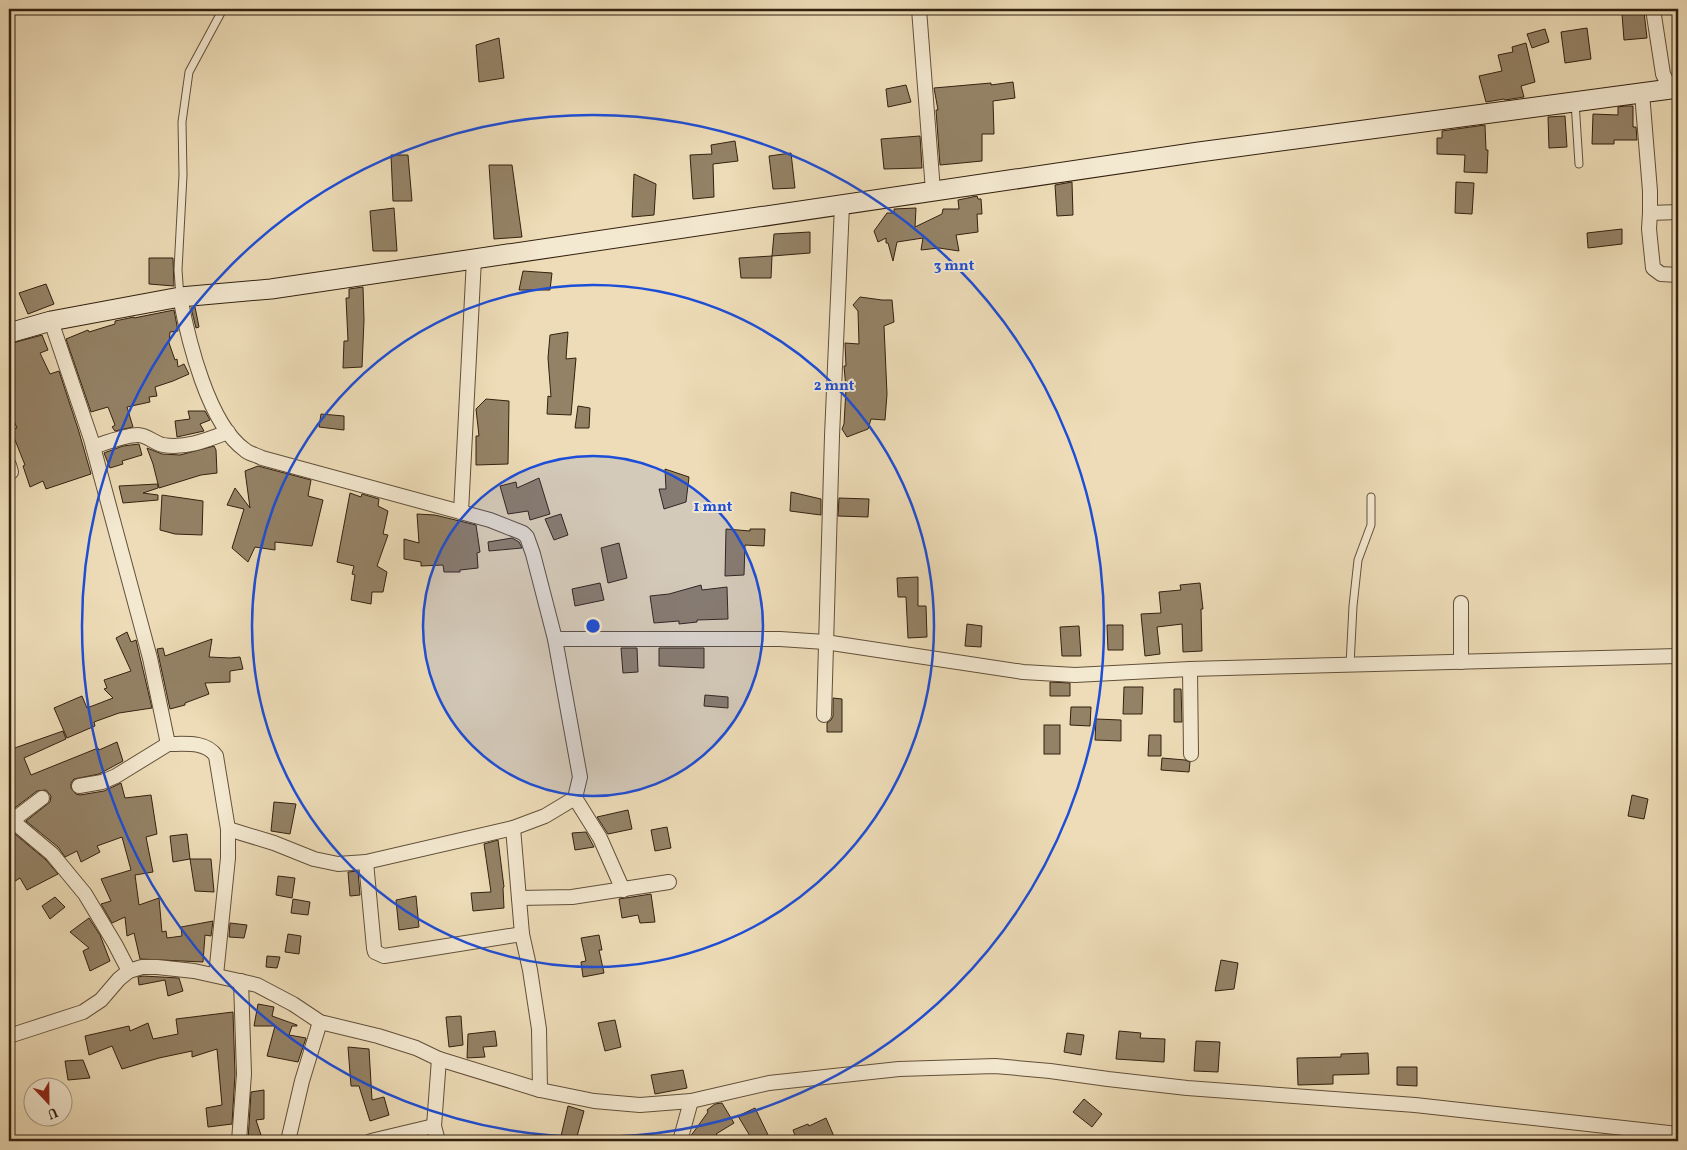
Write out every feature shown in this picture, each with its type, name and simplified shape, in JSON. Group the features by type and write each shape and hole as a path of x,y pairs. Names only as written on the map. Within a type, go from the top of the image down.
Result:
{"street":[{"path":"919,9 933,191"},
{"path":"9,333 51,322 180,296 272,289 1199,152 1674,89 1663,74 1653,9"},
{"path":"1642,93 1650,191 1649,229 1653,268 1661,274 1678,275"},
{"path":"824,715 832,436 842,205"},
{"path":"1650,213 1678,212"},
{"path":"461,512 474,259"},
{"path":"180,296 189,341 215,410 228,432 245,451 262,458 490,520 523,533 527,537 555,639 580,777 575,798 600,838 622,890"},
{"path":"51,322 93,447 150,658 168,744"},
{"path":"93,447 135,435 146,437 161,445 177,446 193,444 228,432"},
{"path":"1461,603 1461,662"},
{"path":"555,639 770,639 825,642 1023,672 1075,675 1190,669 1678,656"},
{"path":"1190,669 1191,754"},
{"path":"79,786 102,782 116,776 168,744 202,745 212,750 216,756 228,830 228,858 216,975"},
{"path":"42,798 11,819 52,854 85,894 129,971"},
{"path":"228,830 274,843 314,859 338,864 366,862 514,828 545,816 575,798"},
{"path":"514,828 522,934 530,970 539,1029 540,1090"},
{"path":"366,862 374,948 379,954 384,956 522,934"},
{"path":"519,898 572,897 669,882"},
{"path":"9,1036 83,1012 101,1000 119,979 129,971 148,966 194,970 257,985 320,1022 378,1036 416,1048 439,1059 540,1090 594,1101 640,1105 691,1101 769,1083 898,1069 995,1066 1186,1088 1415,1105 1678,1134"},
{"path":"239,1141 244,1074 241,981"},
{"path":"288,1141 302,1081 320,1022"},
{"path":"438,1141 434,1126 439,1059"},
{"path":"680,1141 691,1101"},
{"path":"371,1141 434,1126"}],"lane":[{"path":"180,296 178,270 183,175 182,122 189,72 223,9"},
{"path":"1576,102 1579,164"},
{"path":"1350,666 1353,606 1358,560 1371,525 1371,496"}],"building":[{"path":"1644,12 1647,38 1624,40 1622,14"},
{"path":"1587,28 1591,59 1565,63 1561,32"},
{"path":"1545,29 1549,42 1532,48 1527,34"},
{"path":"499,38 504,78 479,82 476,45"},
{"path":"1526,43 1535,82 1521,86 1524,97 1486,102 1479,76 1502,71 1498,55 1513,52 1512,47"},
{"path":"1013,82 1015,98 993,101 994,134 982,134 982,161 940,165 936,110 938,110 934,88"},
{"path":"906,85 911,102 888,107 886,89"},
{"path":"1633,106 1633,127 1636,127 1637,140 1614,140 1614,144 1592,144 1593,114 1618,115 1618,107"},
{"path":"1565,116 1567,147 1549,148 1548,117"},
{"path":"1485,125 1486,150 1488,150 1487,173 1464,172 1465,155 1437,154 1437,138 1442,138 1442,131"},
{"path":"920,136 922,168 884,169 881,139"},
{"path":"735,141 738,161 713,164 714,197 693,199 690,155 712,154 711,145"},
{"path":"791,153 795,188 773,189 769,156"},
{"path":"391,155 408,155 412,201 393,201"},
{"path":"489,165 512,165 522,237 494,239"},
{"path":"634,174 656,184 654,215 632,217"},
{"path":"1072,182 1073,215 1057,216 1055,185"},
{"path":"1456,182 1474,183 1472,214 1455,213"},
{"path":"977,196 978,199 981,199 982,214 977,214 978,232 956,235 959,251 939,248 921,250 923,238 897,242 893,261 886,238 878,242 874,231 887,213 894,213 894,209 916,208 915,227 942,214 943,209 959,209 958,200"},
{"path":"394,208 397,251 373,251 370,211"},
{"path":"1622,229 1622,244 1588,248 1587,233"},
{"path":"810,232 810,253 772,256 774,234"},
{"path":"772,256 771,278 741,278 739,258"},
{"path":"149,258 173,258 174,286 149,284"},
{"path":"523,271 552,273 550,290 519,290"},
{"path":"46,284 54,304 28,314 19,293"},
{"path":"363,287 362,367 343,368 344,341 348,341 346,298 349,298 349,289"},
{"path":"860,297 892,300 894,322 884,326 887,394 885,420 871,419 868,429 847,437 842,429 846,389 845,343 859,344 858,311 853,305"},
{"path":"195,307 199,327 196,328 191,308"},
{"path":"174,310 178,331 170,332 169,343 175,360 177,359 178,367 184,364 189,374 155,387 157,396 149,397 150,402 127,407 133,427 115,431 112,427 115,425 108,407 91,412 66,339 88,330 89,332 115,324 115,321"},
{"path":"568,332 566,359 576,358 571,415 547,414 548,396 551,397 548,358 550,335"},
{"path":"42,335 48,350 40,353 50,374 59,371 91,474 46,489 43,481 30,487 23,466 25,465 11,430 17,428 9,409 9,344"},
{"path":"486,399 509,401 508,464 476,465 476,436 479,436 476,409"},
{"path":"578,406 590,408 589,428 575,428"},
{"path":"188,411 205,411 210,420 200,424 204,431 177,437 175,421 190,419"},
{"path":"321,414 344,416 344,430 319,427"},
{"path":"139,444 142,455 122,461 123,464 110,468 104,453 123,446"},
{"path":"214,446 216,450 217,473 201,475 159,488 147,448 162,454 180,455"},
{"path":"258,466 311,480 308,496 323,500 312,546 275,542 275,550 255,547 248,562 232,548 244,509 227,505 235,488 250,508 245,471"},
{"path":"665,469 689,477 686,502 664,509 659,489 666,489"},
{"path":"539,478 550,514 530,520 528,511 508,514 500,486 516,482 517,488"},
{"path":"158,484 158,488 143,493 158,495 158,500 123,503 119,486"},
{"path":"791,492 821,499 821,515 790,511"},
{"path":"350,493 361,497 362,494 379,499 378,506 388,511 383,534 388,535 377,566 387,572 383,592 372,592 371,604 351,600 355,575 352,574 354,566 337,562"},
{"path":"162,495 203,501 202,535 175,534 160,530"},
{"path":"839,498 869,499 868,517 838,516"},
{"path":"417,514 435,515 476,525 480,552 477,553 478,568 460,570 460,572 444,572 443,565 421,566 421,562 404,559 404,539 419,543"},
{"path":"561,514 568,535 554,540 545,519"},
{"path":"726,529 750,531 750,529 765,529 764,546 745,545 744,575 725,576"},
{"path":"512,538 519,542 522,548 489,551 488,542"},
{"path":"619,543 627,578 608,583 601,548"},
{"path":"918,577 918,606 926,606 927,637 908,638 906,597 898,597 897,578"},
{"path":"600,583 604,600 575,606 572,589"},
{"path":"1200,583 1203,609 1201,609 1202,651 1183,652 1182,624 1157,627 1160,654 1145,656 1141,614 1161,613 1159,592 1181,590 1180,585"},
{"path":"701,585 702,590 727,587 728,619 697,620 697,622 679,624 679,621 654,623 650,596 669,594"},
{"path":"967,624 982,626 981,647 965,646"},
{"path":"1107,625 1123,625 1123,650 1108,650"},
{"path":"1079,626 1081,656 1062,656 1060,627"},
{"path":"127,632 131,642 136,640 152,708 119,713 94,722 95,726 67,738 54,708 82,696 87,708 113,698 104,689 107,688 104,680 131,671 116,638"},
{"path":"212,639 209,657 240,657 243,669 230,671 230,682 205,683 209,694 185,703 185,705 170,709 157,649 163,648 165,656"},
{"path":"621,648 637,648 638,672 623,673"},
{"path":"659,648 704,648 704,668 659,666"},
{"path":"1050,682 1070,683 1070,696 1050,696"},
{"path":"1124,687 1143,687 1142,714 1123,714"},
{"path":"1174,689 1181,689 1182,722 1174,722"},
{"path":"705,695 728,697 728,708 704,706"},
{"path":"833,698 842,699 842,732 827,732 827,723 833,716"},
{"path":"1071,707 1091,707 1090,726 1070,725"},
{"path":"1096,719 1121,720 1121,741 1095,740"},
{"path":"1044,725 1060,725 1060,754 1044,754"},
{"path":"63,731 66,739 24,758 31,775 117,742 123,761 99,774 74,779 71,783 71,788 76,794 80,795 104,791 121,783 125,798 151,795 157,834 146,837 153,872 135,875 139,905 159,898 162,932 166,931 167,938 182,936 181,927 213,921 211,936 205,935 203,962 140,959 134,933 127,936 125,917 112,923 101,904 111,901 101,879 131,870 122,837 97,846 100,852 81,862 77,851 65,857 58,847 26,821 50,802 51,796 46,790 37,791 12,810 9,809 9,750"},
{"path":"1149,735 1161,735 1161,756 1148,756"},
{"path":"1162,758 1190,762 1189,772 1161,770"},
{"path":"1632,795 1648,799 1644,819 1628,816"},
{"path":"274,802 296,804 290,834 271,831"},
{"path":"628,810 632,829 608,834 597,817"},
{"path":"667,827 671,848 655,851 651,830"},
{"path":"9,829 46,860 58,874 27,890 20,878 9,885"},
{"path":"586,832 594,847 575,850 572,833"},
{"path":"187,834 190,859 173,862 170,836"},
{"path":"498,840 504,887 504,908 473,911 471,893 491,892 484,844"},
{"path":"190,859 211,859 214,892 195,891"},
{"path":"358,871 360,895 350,896 348,872"},
{"path":"278,876 295,878 292,898 276,895"},
{"path":"651,894 655,922 640,923 638,915 622,918 619,899"},
{"path":"416,896 419,927 399,930 396,900"},
{"path":"55,897 65,907 50,919 42,906"},
{"path":"293,899 310,902 308,915 291,913"},
{"path":"89,918 100,935 110,961 90,971 83,951 89,948 70,932"},
{"path":"230,923 247,925 244,938 229,937"},
{"path":"288,934 301,936 299,954 285,952"},
{"path":"599,935 602,950 599,950 604,973 583,977 581,962 586,961 581,938"},
{"path":"267,956 280,957 277,968 266,967"},
{"path":"1221,960 1238,963 1234,989 1215,991"},
{"path":"138,977 179,978 183,991 168,996 165,980 139,985"},
{"path":"258,1004 274,1007 272,1016 297,1025 292,1026 289,1035 306,1038 298,1062 267,1056 275,1026 254,1026"},
{"path":"233,1012 235,1074 232,1124 208,1127 206,1108 222,1105 217,1049 192,1057 192,1051 122,1069 112,1046 89,1055 85,1036 129,1026 130,1031 148,1023 153,1039 178,1034 176,1019"},
{"path":"461,1016 463,1045 449,1047 446,1017"},
{"path":"615,1020 621,1047 605,1051 598,1023"},
{"path":"495,1031 497,1046 483,1047 485,1057 467,1058 468,1034"},
{"path":"1119,1031 1141,1033 1140,1038 1165,1039 1164,1062 1116,1059"},
{"path":"1067,1033 1084,1035 1081,1055 1064,1052"},
{"path":"1196,1041 1220,1042 1218,1072 1194,1071"},
{"path":"348,1047 369,1049 372,1100 384,1097 389,1115 370,1121 359,1086 351,1086"},
{"path":"1368,1053 1369,1074 1333,1075 1333,1084 1298,1085 1297,1058 1341,1057 1341,1054"},
{"path":"83,1060 90,1078 72,1080 72,1078 68,1078 65,1061"},
{"path":"1397,1067 1417,1067 1417,1086 1397,1085"},
{"path":"683,1070 687,1088 655,1094 651,1075"},
{"path":"264,1090 264,1119 256,1120 263,1141 248,1141 251,1092"},
{"path":"1084,1099 1102,1114 1092,1127 1073,1112"},
{"path":"722,1103 734,1123 716,1134 723,1141 689,1141 708,1112 707,1110 715,1104"},
{"path":"568,1106 584,1111 576,1140 561,1136"},
{"path":"755,1108 771,1141 753,1141 738,1116"},
{"path":"826,1118 836,1141 797,1141 793,1130 808,1124 809,1126"}]}
